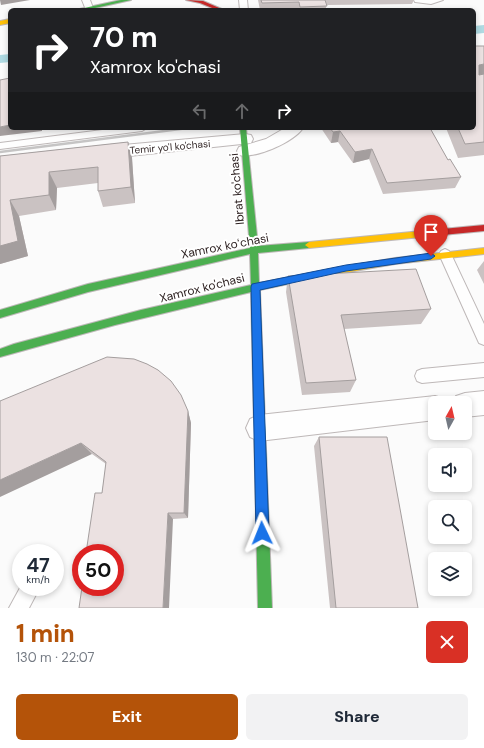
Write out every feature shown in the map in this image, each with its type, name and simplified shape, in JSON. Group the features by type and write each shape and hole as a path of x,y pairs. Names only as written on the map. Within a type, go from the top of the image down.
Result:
{"main road":[{"path":"88,4 129,0"},
{"path":"188,0 201,2 216,8"},
{"name":"Ibrat ko'chasi","path":"245,140 254,250 264,608"},
{"name":"Xamrox koʻchasi","path":"0,314 88,288 254,250 484,228"},
{"name":"Xamrox ko'chasi","path":"0,353 165,309 255,287 346,268 445,254 484,251"}],"street":[{"name":"Temir yo'l ko'chasi","path":"86,155 245,140 278,139 292,130"},
{"path":"472,404 484,403"},
{"path":"259,428 428,409"}],"lane":[{"path":"418,0 431,2 439,0"},
{"path":"0,146 126,130"},
{"path":"445,254 484,339"},
{"path":"422,376 484,370"},
{"path":"18,608 25,596"}],"building":[{"path":"261,0 325,0 327,6 300,7 299,2 262,3"},
{"path":"476,46 484,46 484,64 479,65 479,75 484,74 484,142 465,144 459,130 476,130"},
{"path":"8,78 8,125 0,127 0,80"},
{"path":"332,130 431,130 448,160 450,159 461,177 387,183 372,149 355,152 340,131 333,132"},
{"path":"128,142 131,187 98,191 98,167 49,172 49,195 10,200 18,241 0,246 0,156"},
{"path":"416,269 431,309 341,315 356,380 306,383 288,276"},
{"path":"107,357 134,359 158,370 171,381 181,395 188,411 184,513 168,513 163,608 79,608 81,596 124,596 124,544 87,544 95,493 102,493 106,462 81,443 0,480 0,401"},
{"path":"319,437 387,437 418,608 336,608"}],"waterway":[{"path":"476,30 484,29"},
{"path":"0,59 8,58"}],"railway":[{"path":"0,152 172,130"}],"traffic: fast":[{"path":"88,8 129,0"},
{"path":"243,130 254,250 265,608"},
{"path":"0,314 88,288 254,250 309,245"},
{"path":"0,353 167,308 246,289 326,273"}],"traffic: slow":[{"path":"0,23 8,21"},
{"path":"309,245 432,233"},
{"path":"326,273 395,261 484,251"}],"traffic: jam":[{"path":"188,0 201,2 216,8"},
{"path":"432,233 484,228"}],"route":[{"path":"262,533 255,287 346,268 431,256"}]}
